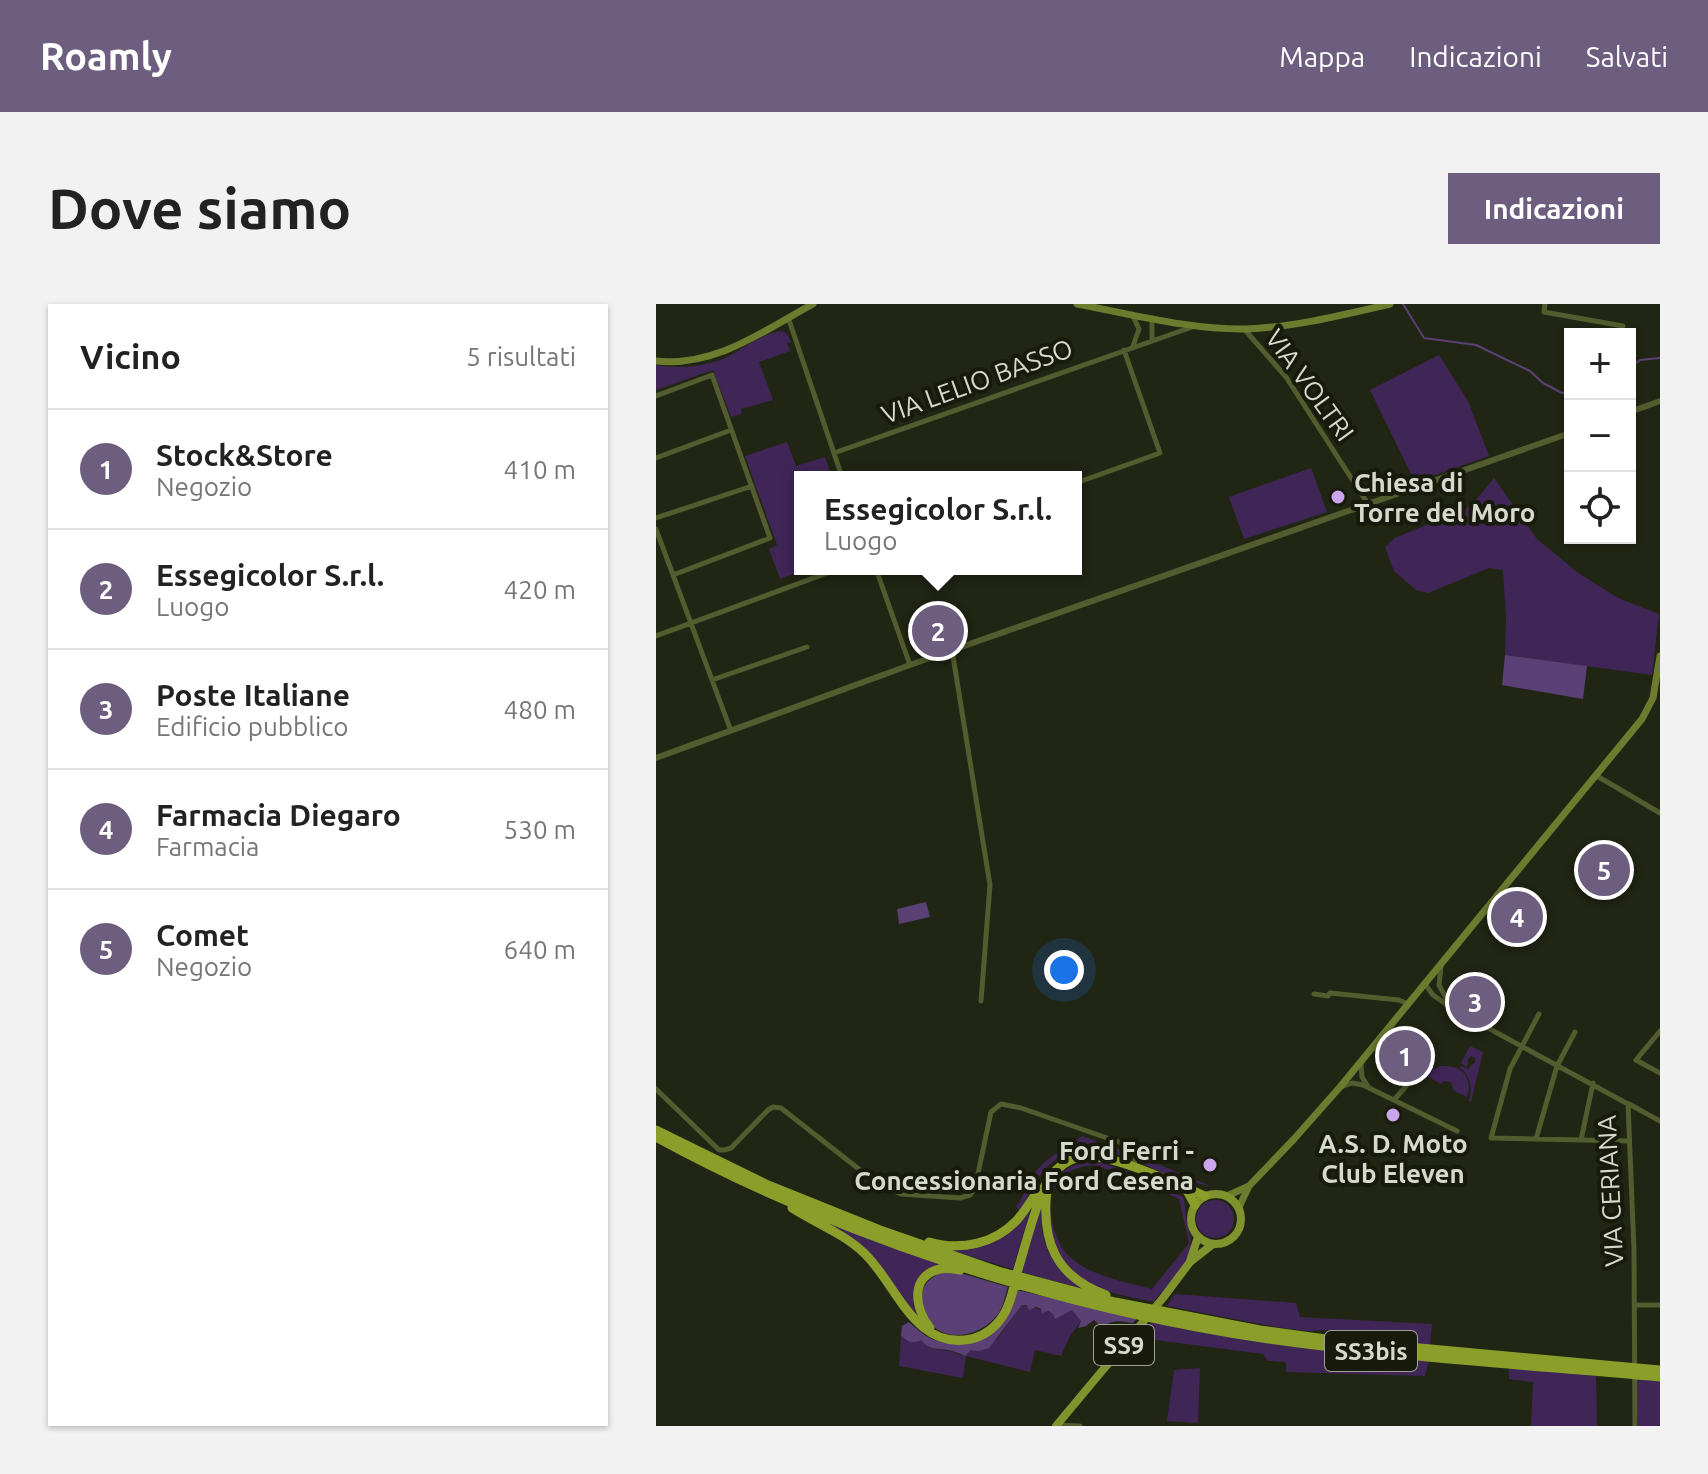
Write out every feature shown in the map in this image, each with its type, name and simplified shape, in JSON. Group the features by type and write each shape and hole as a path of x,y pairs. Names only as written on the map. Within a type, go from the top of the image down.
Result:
{"highway":[{"path":"656,1130 768,1185 996,1276"},
{"path":"656,1137 765,1191 877,1237 996,1276"},
{"path":"880,1230 951,1246 968,1246 986,1241 1003,1232 1018,1218 1061,1165 1091,1156 1109,1158 1205,1196"},
{"path":"1050,1175 1045,1220 1052,1250 1074,1278 1115,1303"},
{"path":"765,1191 847,1239 864,1253 880,1270 917,1324 934,1334 962,1341 992,1329 1003,1314 1050,1175"},
{"path":"1186,1189 1195,1205"},
{"path":"934,1334 917,1307 917,1294 929,1274 940,1269 996,1276 1115,1303"},
{"name":"SS3bis","path":"1115,1303 1144,1305 1173,1318 1333,1340 1655,1373"}],"main road":[{"path":"656,361 690,361 721,353 813,304"},
{"path":"1077,304 1196,326 1245,329 1296,325 1390,304"},
{"path":"1239,1207 1227,1196 1205,1196 1192,1212 1193,1230 1198,1237 1213,1244 1227,1242 1237,1233 1241,1218 1239,1207 1249,1186 1362,1061 1642,719 1655,689 1660,656"},
{"path":"1227,1196 1249,1186"},
{"name":"SS9","path":"1190,1262 1198,1237"},
{"name":"SS9","path":"1056,1426 1190,1262 1213,1244"}],"street":[{"path":"1545,304 1544,312 1623,326"},
{"path":"1132,314 1139,329"},
{"path":"788,317 840,471"},
{"path":"1133,347 1139,329 1152,317"},
{"path":"1152,317 1152,341"},
{"name":"VIA LELIO BASSO","path":"834,453 1196,326"},
{"name":"VIA VOLTRI","path":"1245,329 1286,377 1369,505"},
{"path":"1082,481 1160,453 1124,350"},
{"path":"656,396 712,375 770,538 673,575"},
{"path":"1636,410 1660,401"},
{"path":"656,458 731,430"},
{"path":"656,758 952,650 1564,435"},
{"path":"656,518 752,486"},
{"path":"656,529 731,731"},
{"path":"656,636 822,575"},
{"path":"878,575 910,665"},
{"path":"712,680 807,647"},
{"path":"952,650 990,885 981,1001"},
{"path":"1597,776 1660,813"},
{"path":"1442,963 1439,976 1441,988 1453,1009"},
{"path":"1426,983 1441,988"},
{"name":"VIA CERIANA","path":"1426,983 1433,995 1453,1009 1628,1104 1635,1305 1635,1426"},
{"path":"1314,994 1399,1000 1408,1004"},
{"path":"1416,994 1433,995"},
{"path":"1539,1014 1506,1082 1491,1138 1629,1141"},
{"path":"1660,1031 1636,1060 1660,1073"},
{"path":"1536,1139 1557,1066 1575,1032"},
{"path":"1394,1100 1433,1055 1396,1035"},
{"path":"1362,1061 1364,1084"},
{"path":"1351,1074 1370,1088 1457,1131"},
{"path":"1340,1087 1352,1083 1364,1084"},
{"path":"1581,1140 1593,1083"},
{"path":"656,1089 719,1150 731,1148 768,1110 781,1108 869,1177 901,1194 960,1198 970,1195 975,1188 991,1112 1001,1104 1130,1146 1138,1152 1133,1167"},
{"path":"1628,1104 1660,1121"},
{"path":"1635,1305 1660,1305"},
{"path":"1056,1426 1080,1426"}],"shaded area":[{"path":"782,331 791,342 787,343 790,351 759,362 773,400 741,409 742,414 731,417 713,370 656,390 656,365 682,367 708,363"},
{"path":"1439,355 1468,401 1489,456 1415,482 1370,390"},
{"path":"787,442 796,466 825,457 830,471 794,471 794,574 780,579 769,549 777,545 745,456"},
{"path":"1311,468 1327,512 1244,539 1229,497"},
{"path":"1494,478 1537,539 1577,572 1618,598 1659,614 1652,675 1505,655 1503,570 1489,568 1428,593 1416,590 1394,571 1385,547 1395,538 1436,521 1441,523 1465,510"},
{"path":"1505,655 1587,666 1583,699 1502,685"},
{"path":"926,902 930,917 899,924 897,909"},
{"path":"1470,1046 1483,1052 1471,1102 1469,1079 1460,1068 1468,1069 1475,1062 1471,1056 1467,1067 1461,1063"},
{"path":"1441,1066 1455,1067 1464,1073 1468,1083 1467,1097 1454,1091 1451,1082 1441,1084 1427,1076"},
{"path":"1082,1136 1129,1153 1127,1157 1088,1149 1065,1154 1045,1169 1020,1210 1016,1207 1041,1166"},
{"path":"1143,1158 1213,1187 1193,1182 1190,1186 1141,1163"},
{"path":"1096,1161 1126,1171 1183,1197 1191,1239 1190,1251 1177,1275 1153,1302 1113,1293 1085,1282 1056,1252 1049,1210 1051,1188 1062,1172 1082,1163","holes":["1093,1165 1123,1174 1121,1181 1126,1183 1131,1177 1179,1199 1189,1243 1152,1289 1085,1268 1065,1252 1055,1232 1052,1196 1060,1179 1069,1172"]},
{"path":"1043,1196 1042,1226 1047,1250 1061,1270 1084,1289 1021,1272"},
{"path":"1215,1200 1229,1205 1234,1219 1229,1233 1215,1238 1201,1233 1196,1219 1201,1205"},
{"path":"1033,1201 1013,1269 943,1248 988,1242"},
{"path":"832,1223 948,1265 916,1283 913,1304 918,1318 844,1232"},
{"path":"942,1272 957,1272 1008,1287 1001,1308 987,1325 970,1333 951,1335 932,1325 924,1312 922,1294 928,1281"},
{"path":"1017,1290 1137,1318 1133,1323 1113,1322 1102,1327 1094,1320 1078,1328 1081,1321 1072,1310 1055,1319 1048,1311 1042,1313 1036,1307 1029,1310 1027,1305 1022,1305 989,1348 971,1350 965,1356 931,1348 921,1340 910,1342 901,1335 902,1326 909,1322 931,1339 950,1343 996,1330"},
{"path":"1175,1294 1296,1303 1300,1317 1432,1324 1430,1345 1366,1339 1327,1330 1276,1327 1167,1306"},
{"path":"1022,1305 1054,1314 1072,1310 1081,1321 1061,1356 1035,1350 1030,1372 966,1356 963,1378 899,1366 901,1335 907,1341 921,1340 935,1349 961,1355 997,1339"},
{"path":"1152,1322 1327,1350 1350,1357 1429,1360 1425,1376 1286,1372 1286,1362 1268,1361 1263,1354 1140,1338"},
{"path":"1200,1368 1198,1423 1167,1421 1174,1370"},
{"path":"1509,1368 1596,1375 1597,1426 1531,1426 1533,1382 1509,1379"},
{"path":"1637,1379 1660,1381 1660,1426 1638,1426"}],"waterway":[{"path":"1403,304 1424,338 1476,345 1530,371 1543,383 1564,393"},
{"path":"1636,363 1660,358"}],"place":[{"name":"Chiesa di Torre del Moro","path":"1338,497"},
{"name":"Essegicolor S.r.l.","path":"938,631"},
{"name":"Comet","path":"1604,870"},
{"name":"Farmacia Diegaro","path":"1517,917"},
{"name":"Poste Italiane","path":"1475,1002"},
{"name":"Stock&Store","path":"1405,1056"},
{"name":"A.S. D. Moto Club Eleven","path":"1393,1115"},
{"name":"Ford Ferri - Concessionaria Ford Cesena","path":"1210,1165"}]}
